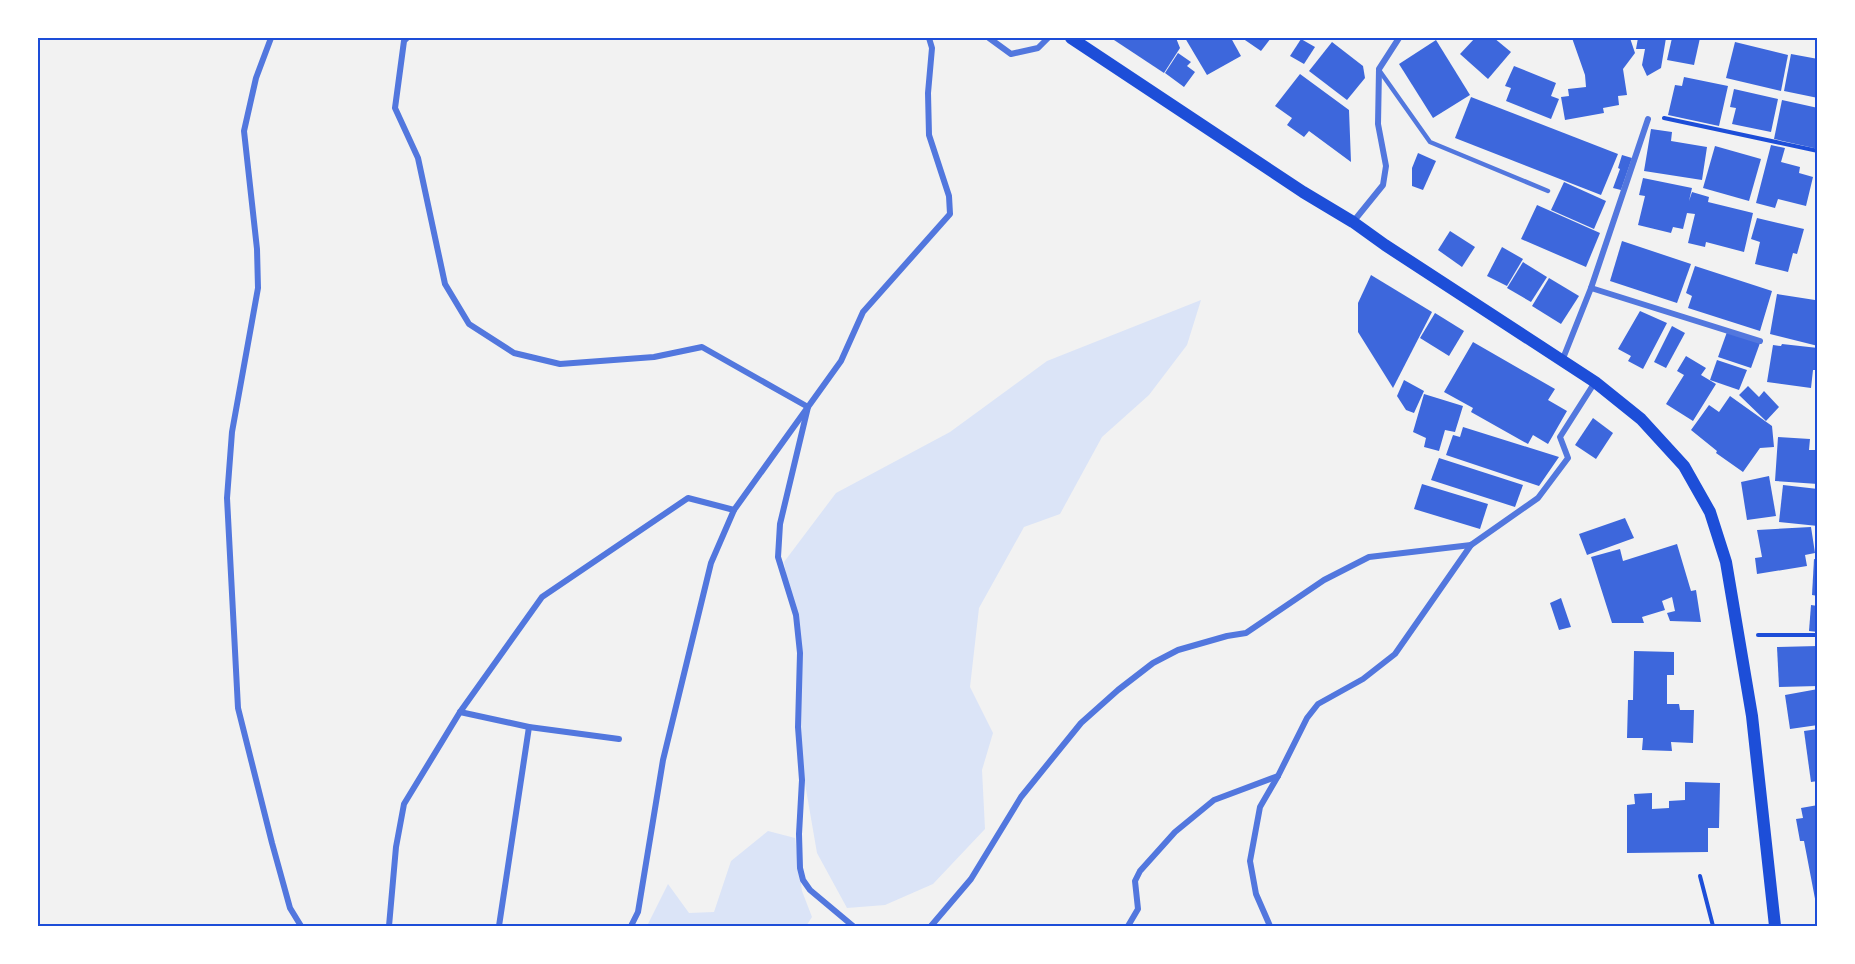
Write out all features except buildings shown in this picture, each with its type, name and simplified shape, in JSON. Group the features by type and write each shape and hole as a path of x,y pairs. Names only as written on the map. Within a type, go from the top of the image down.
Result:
{"main road":[{"path":"1071,38 1595,382 1641,419 1684,466 1710,512 1726,562 1752,716 1775,927"}],"street":[{"path":"271,38 256,78 244,131 258,288 231,432 227,498 238,708 290,908 301,927"},
{"path":"407,38 404,41 395,108 418,158 445,284 469,324 514,352 560,364 654,357 702,347 808,407"},
{"path":"631,927 638,912 663,760 711,562 734,510 841,361 863,312 950,214 949,196 929,135 928,93 932,48 929,38"},
{"path":"988,38 1011,54 1038,48 1048,38"},
{"path":"1353,222 1383,185 1386,166 1378,124 1379,69 1399,38"},
{"path":"1561,361 1591,288 1648,119"},
{"path":"1591,288 1760,341"},
{"path":"1270,927 1256,894 1250,861 1260,807 1307,718 1318,704 1363,679 1395,654 1471,544 1538,498 1568,458 1560,437 1595,382"},
{"path":"808,407 780,524 778,557 796,615 800,653 798,727 802,780 800,868 803,880 810,890 853,927"},
{"path":"389,927 396,847 404,804 460,712 542,597 688,498 734,510"},
{"path":"931,927 970,879 1021,797 1081,723 1153,663 1178,650 1246,633 1324,580 1370,556 1471,544"},
{"path":"460,712 529,727 619,739"},
{"path":"499,927 529,727"},
{"path":"1128,927 1138,909 1135,881 1140,871 1176,831 1214,800 1278,776"}],"lane":[{"path":"1379,69 1430,142 1548,191"}],"path":[{"path":"1648,119 1655,117 1818,151"},
{"path":"1738,635 1818,635"},
{"path":"1700,876 1713,927"}],"shaded area":[{"path":"1201,300 1187,345 1149,395 1102,437 1060,514 1024,527 979,608 970,687 993,733 982,770 985,829 933,884 885,905 847,908 817,853 798,743 801,658 784,562 836,493 950,432 1047,361"},
{"path":"768,831 795,838 802,891 812,917 806,926 647,926 668,884 689,913 714,912 731,861"}]}
